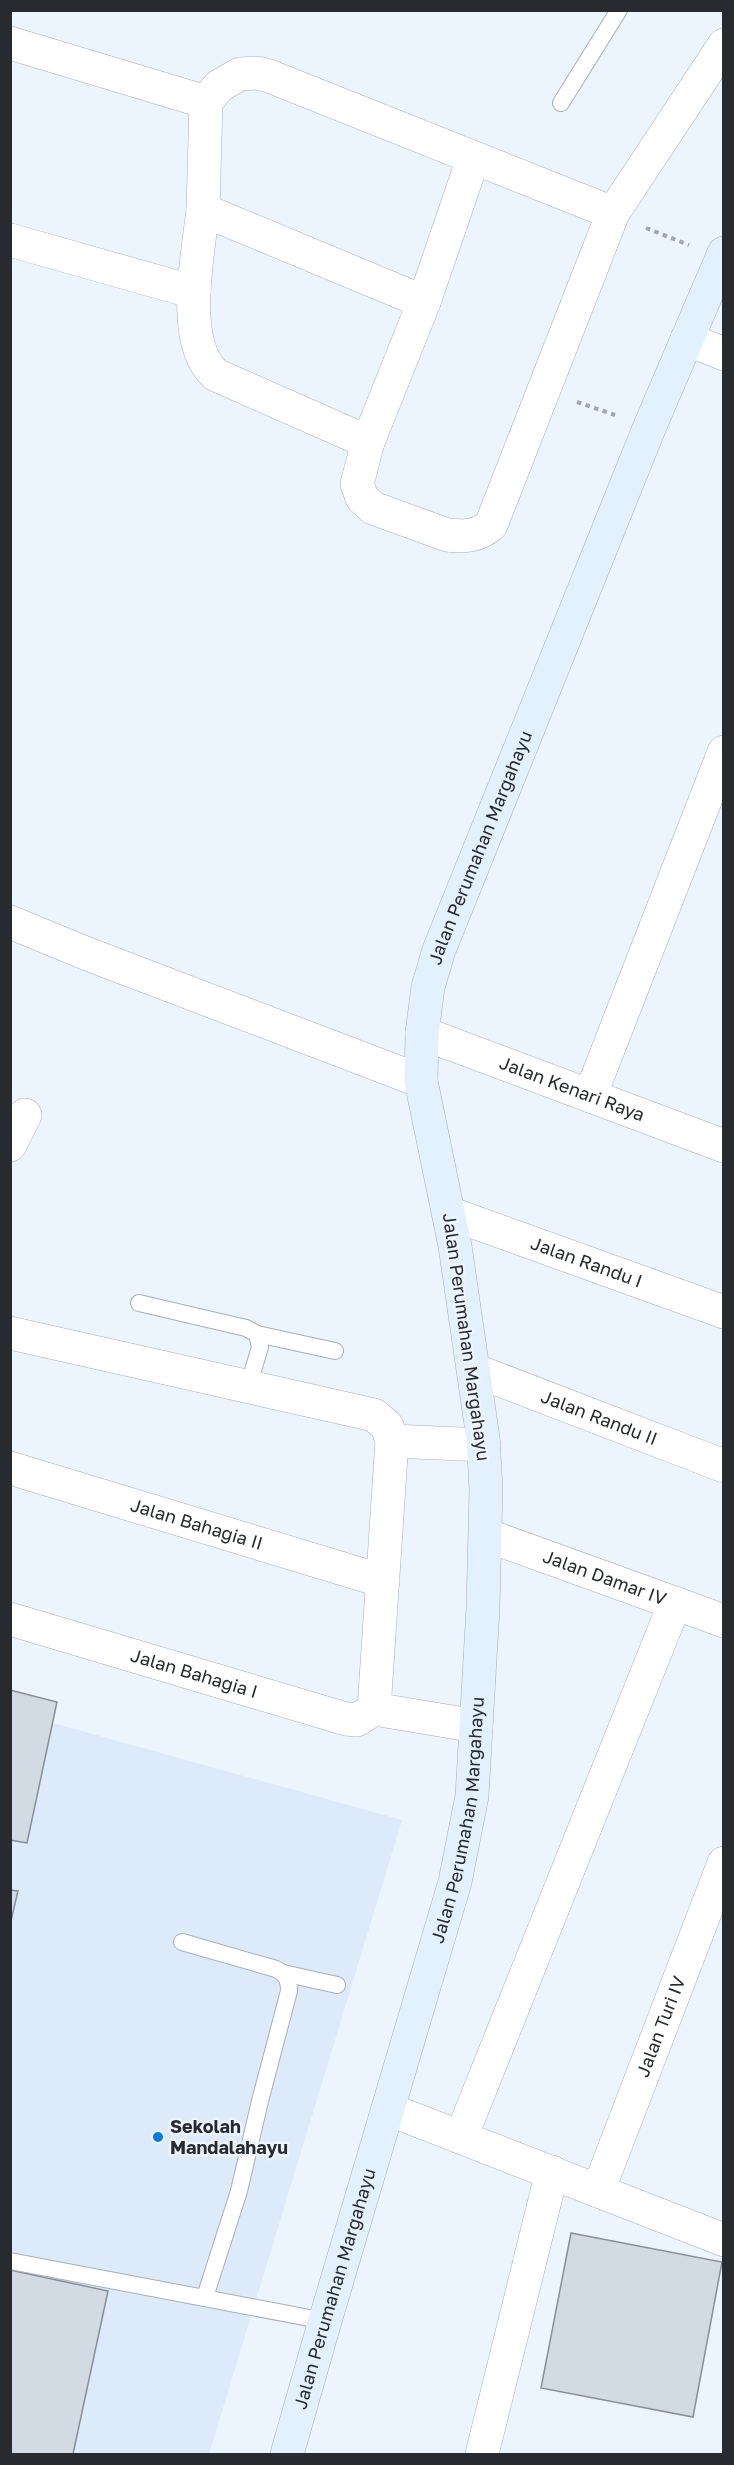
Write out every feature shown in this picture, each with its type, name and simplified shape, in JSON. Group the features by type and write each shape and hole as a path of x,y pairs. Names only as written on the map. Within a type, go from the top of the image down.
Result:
{"street":[{"path":"10,43 206,102"},
{"path":"473,159 424,302 368,442 357,484 366,503 373,508 447,535 472,535 482,532 491,525 613,213 723,45"},
{"path":"368,442 216,375 208,368 198,346 194,292 203,210 206,102 219,86 240,74 257,73 613,213"},
{"path":"203,210 424,302"},
{"path":"11,243 194,292"},
{"name":"Jalan Perumahan Margahayu","path":"287,2454 324,2321 455,1882 472,1796 486,1535 484,1445 449,1213 421,1081 422,1033 429,987 439,950 650,426 722,257"},
{"path":"687,339 723,354"},
{"path":"590,1096 723,752"},
{"path":"10,922 85,953 421,1081"},
{"name":"Jalan Kenari Raya","path":"422,1033 723,1146"},
{"path":"10,1145 25,1115"},
{"name":"Jalan Randu I","path":"449,1213 723,1312"},
{"path":"10,1333 374,1415 387,1426 392,1441 374,1708 476,1726"},
{"name":"Jalan Randu II","path":"474,1370 723,1466"},
{"path":"392,1441 484,1445"},
{"name":"Jalan Bahagia II","path":"10,1468 383,1581"},
{"name":"Jalan Damar IV","path":"486,1535 723,1621"},
{"path":"461,2137 675,1603"},
{"name":"Jalan Bahagia I","path":"10,1619 346,1719 357,1720 374,1708"},
{"name":"Jalan Turi IV","path":"598,2191 723,1863"},
{"path":"388,2109 723,2240"},
{"path":"482,2454 552,2172"}],"lane":[{"path":"561,103 619,10"},
{"path":"139,1303 246,1328 257,1334 335,1351"},
{"path":"248,1387 260,1347 257,1334"},
{"path":"182,1942 283,1973 337,1985"},
{"path":"205,2297 239,2191 289,1991 289,1981 283,1973"},
{"path":"10,2261 324,2321"}],"path":[{"path":"613,213 722,257"},
{"path":"544,391 650,426"}],"shaded area":[{"name":"Sekolah Mandalahayu","path":"10,1711 402,1820 209,2454 11,2454"}],"building":[{"path":"10,1690 57,1702 27,1843 10,1840"},
{"path":"10,1890 18,1891 10,1925"},
{"path":"571,2233 722,2262 693,2417 541,2388"},
{"path":"10,2270 108,2291 73,2454 10,2454"}],"place":[{"name":"Sekolah Mandalahayu","path":"158,2137"}]}
